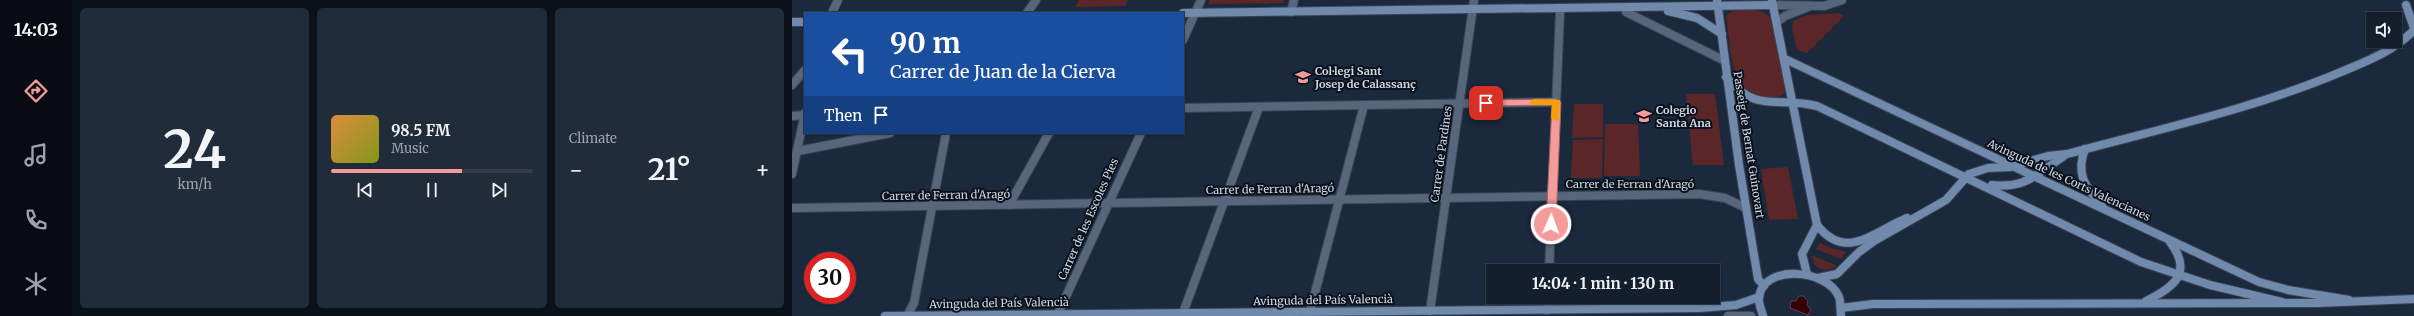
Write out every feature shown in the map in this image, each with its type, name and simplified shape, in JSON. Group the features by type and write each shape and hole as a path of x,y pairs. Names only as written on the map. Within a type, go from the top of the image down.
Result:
{"street":[{"path":"832,12 838,0"},
{"path":"1028,12 1036,0"},
{"path":"1184,38 1201,0"},
{"path":"1291,12 1294,0"},
{"name":"Carrer de Pardines","path":"1430,311 1474,0"},
{"path":"1549,264 1561,0"},
{"path":"1184,13 1194,15 1561,10 1718,3 1773,3 1824,6 1842,0"},
{"path":"2400,0 2406,5 2414,8"},
{"name":"Passeig de Bernat Guinovart","path":"1718,3 1726,77 1746,208 1758,278 1764,286"},
{"path":"1773,3 1794,100 1817,225 1823,235 1832,241 1848,244 1856,243 1892,223 1924,212"},
{"path":"1818,278 1837,274 1859,252 1874,241 1946,200 1965,177 1977,170 2010,167 2048,156 2067,154 2258,101 2339,73 2395,46 2414,29 2406,5"},
{"path":"1777,22 1785,16 1810,6"},
{"path":"1561,10 1626,12 1672,11 1686,13 1708,23 1722,34"},
{"path":"1184,18 1194,15 1291,12 1472,11"},
{"path":"1626,12 1725,61"},
{"path":"792,22 804,22"},
{"name":"Avinguda de les Corts Valencianes","path":"1785,59 2010,167 2110,211 2168,240 2259,282 2296,292 2349,300"},
{"path":"792,85 804,71"},
{"path":"1726,77 1741,96 1752,101 1770,103 1794,100 1817,106 1965,177 1982,183 2141,262 2179,278 2282,302"},
{"path":"1184,108 1556,102"},
{"path":"1310,315 1364,105"},
{"path":"1183,313 1259,107"},
{"path":"792,116 804,114"},
{"path":"792,174 804,119"},
{"path":"798,151 885,134"},
{"path":"906,316 914,303 946,134"},
{"path":"1009,205 1048,134"},
{"name":"Carrer de les Escoles Pies","path":"1058,315 1141,134"},
{"path":"2085,149 2079,167 2084,185 2093,198 2110,211"},
{"path":"1982,183 2015,187 2034,178 2044,169 2067,154"},
{"name":"Carrer de Ferran d'Aragó","path":"792,208 1699,194 1725,198 1746,208"},
{"path":"1807,274 1802,254 1817,225"},
{"path":"2142,303 2162,294 2173,286 2179,278 2181,263 2179,254 2168,240"},
{"path":"1763,316 1759,297 1764,286 1772,278 1782,274 1794,272 1807,274 1818,278 1829,286 1837,296 1841,312 1873,304 2317,303 2349,300 2414,299"},
{"name":"Avinguda del País Valencià","path":"885,316 1183,313 1310,315 1430,311 1664,309 1726,307 1744,304 1759,297"},
{"path":"1548,304 1548,310"},
{"path":"1664,309 1678,316"},
{"path":"1728,316 1741,314 1751,316"}],"shaded area":[{"path":"1079,0 1128,0 1125,6 1075,7"},
{"path":"1210,0 1284,0 1283,3 1208,4"},
{"path":"1734,10 1759,11 1768,15 1772,19 1787,90 1780,96 1772,98 1758,97 1747,93 1739,85 1732,62 1726,15"},
{"path":"1839,13 1844,16 1807,53 1797,50 1792,28 1793,21 1807,15"},
{"path":"1686,94 1715,94 1724,165 1693,165"},
{"path":"1574,104 1603,104 1603,137 1572,138"},
{"path":"1605,124 1638,124 1640,176 1604,176"},
{"path":"1603,139 1602,178 1571,178 1573,140"},
{"path":"1788,167 1798,219 1769,220 1761,169"},
{"path":"1820,243 1846,252 1841,259 1816,249"},
{"path":"1812,255 1837,266 1828,270 1819,268 1814,264"},
{"path":"1799,296 1803,296 1808,301 1807,305 1811,310 1808,315 1790,308 1791,301 1796,301"}],"slow traffic":[{"path":"1534,102 1556,102 1556,118"}],"place":[{"name":"Col·legi Sant Josep de Calassanç","path":"1303,77"},
{"name":"Colegio Santa Ana","path":"1644,116"}],"route":[{"path":"1486,103 1556,102 1551,224"}]}
